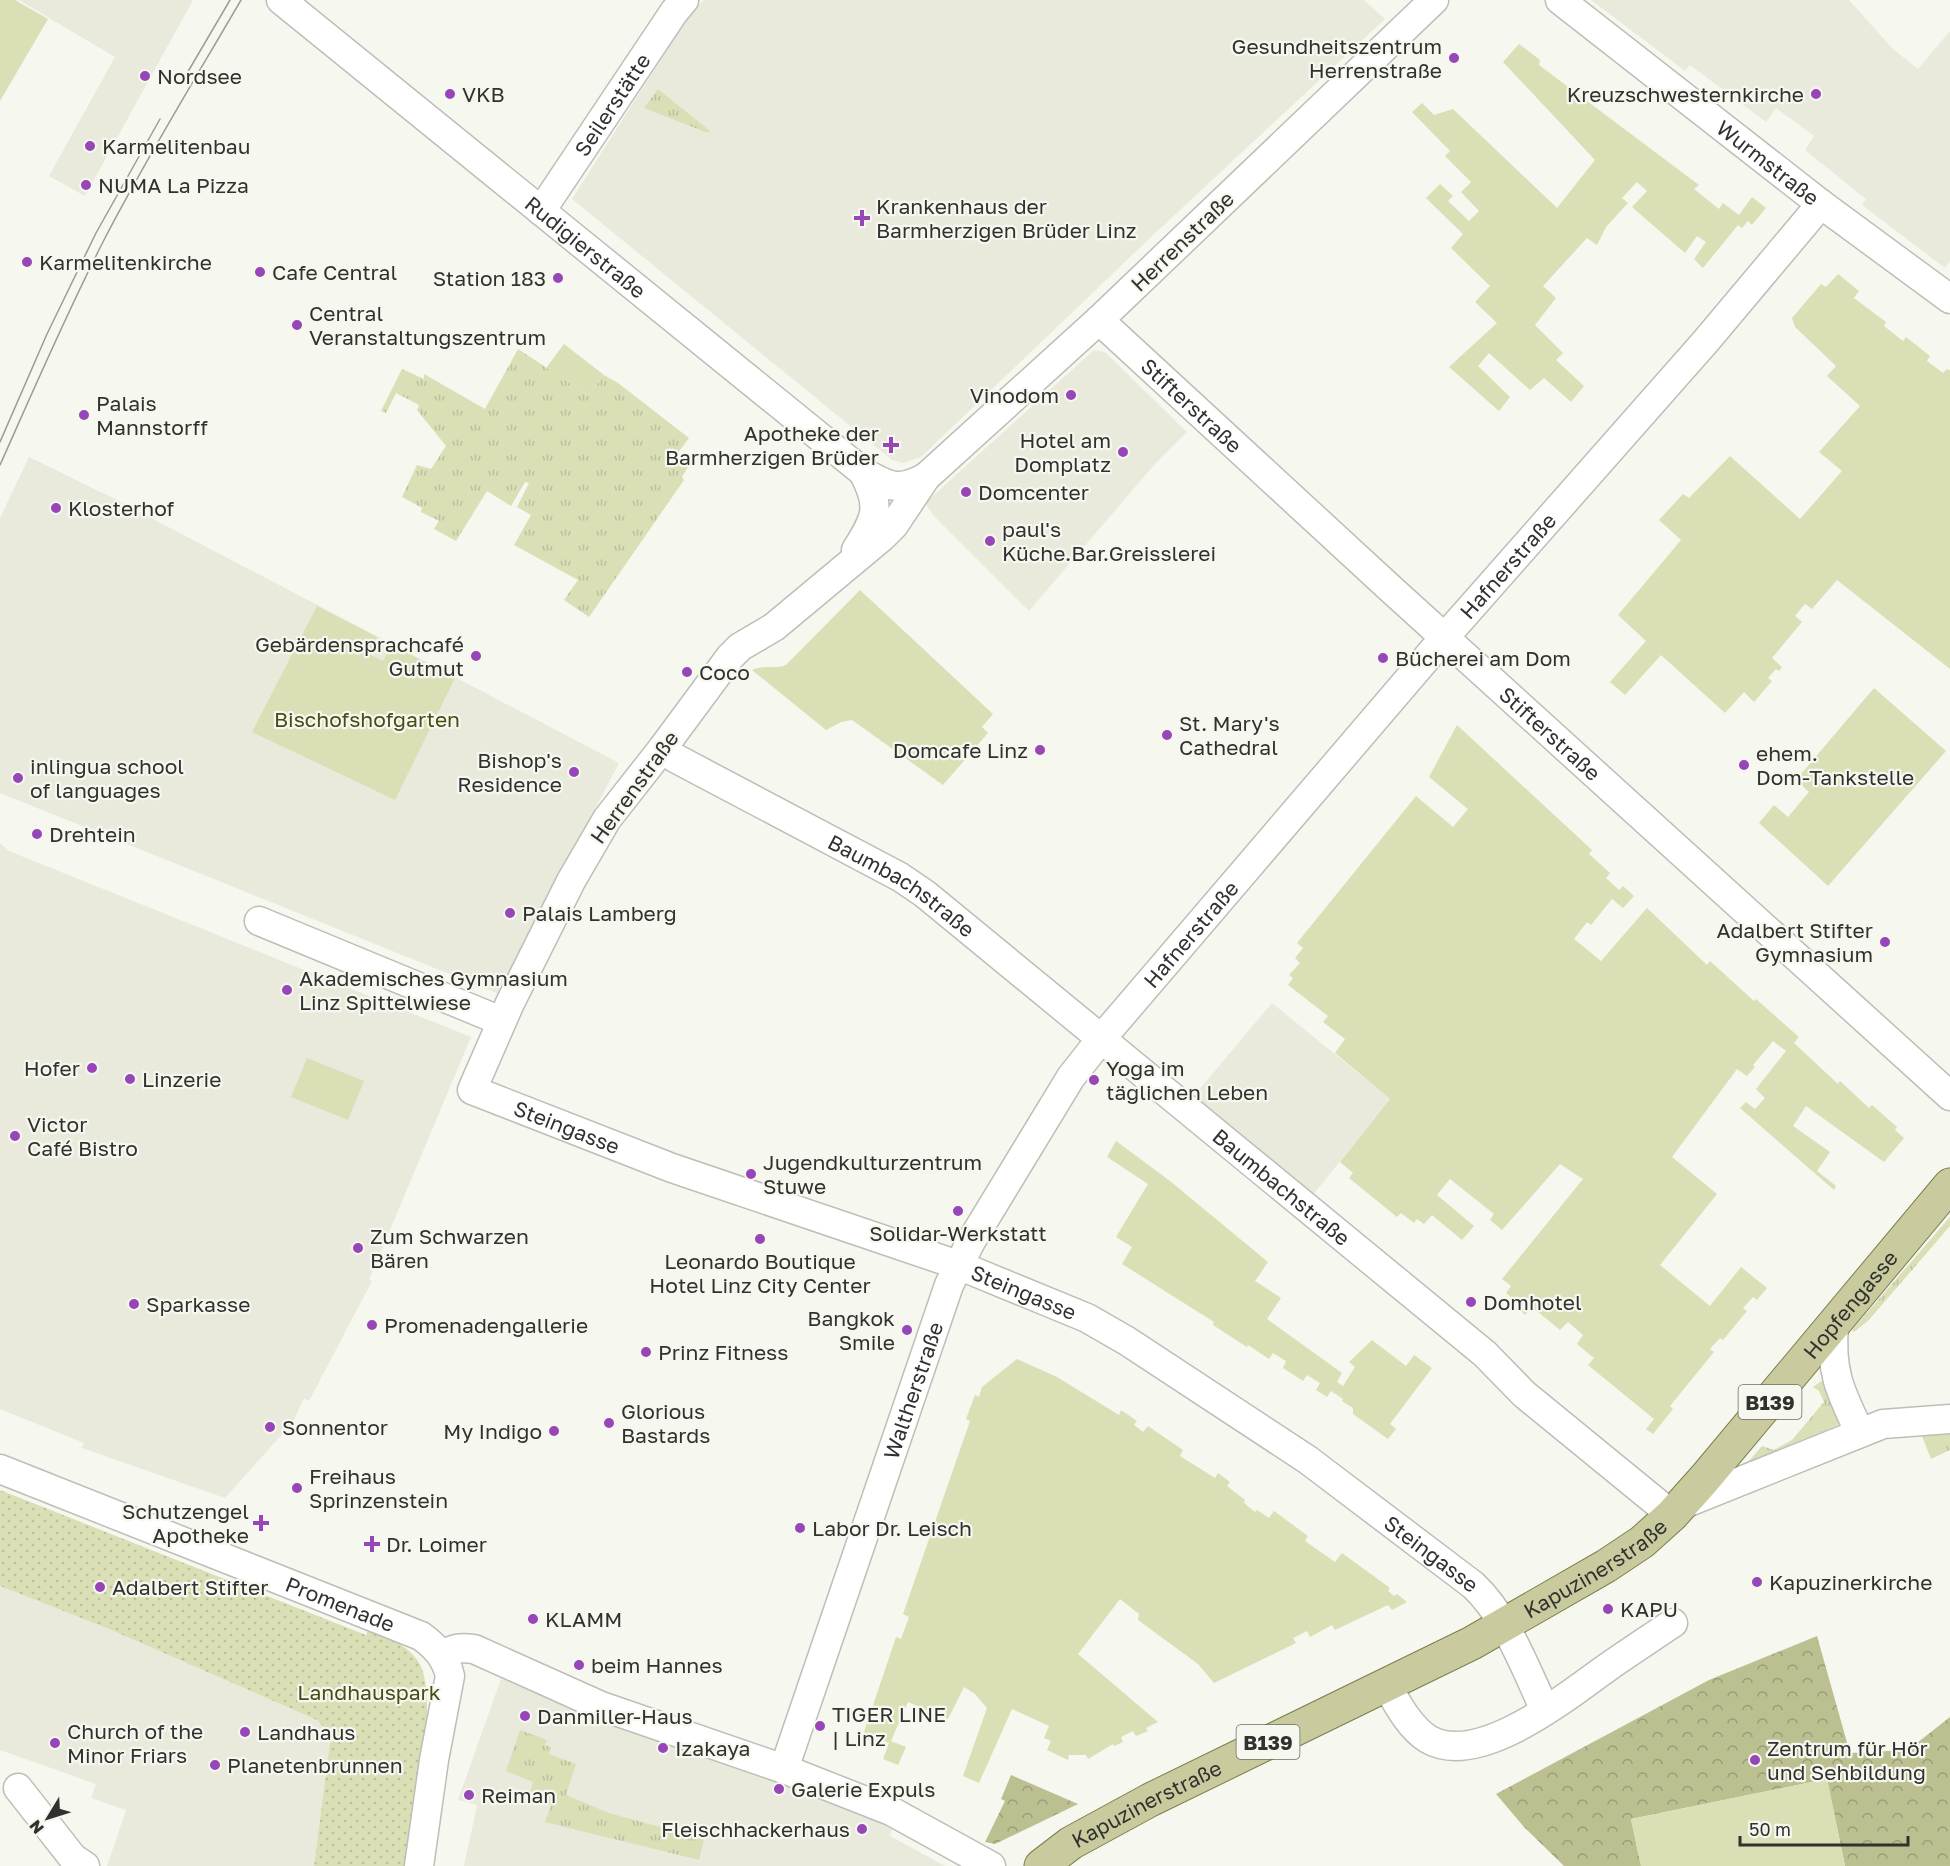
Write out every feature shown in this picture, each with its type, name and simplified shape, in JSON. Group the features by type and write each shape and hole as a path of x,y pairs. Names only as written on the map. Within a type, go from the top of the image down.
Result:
{"main road":[{"name":"Hopfengasse","path":"1706,1478 1950,1185"},
{"name":"Kapuzinerstraße","path":"1041,1866 1071,1843 1150,1800 1503,1625 1642,1542 1677,1510 1706,1478"}],"street":[{"name":"Rudigierstraße","path":"281,0 863,472 892,487"},
{"name":"Seilerstätte","path":"541,211 684,0"},
{"name":"Herrenstraße","path":"892,487 911,486 926,477 1099,320 1434,0"},
{"name":"Wurmstraße","path":"1560,0 1821,204 1950,299"},
{"name":"Hafnerstraße","path":"1101,1039 1444,638 1706,341 1821,204"},
{"name":"Stifterstraße","path":"1099,320 1444,638 1950,1096"},
{"name":"Herrenstraße","path":"845,567 875,515 873,491 863,472"},
{"name":"Herrenstraße","path":"472,1090 501,1021 571,881 607,819 730,657 740,647 774,627 894,525 926,477"},
{"name":"Baumbachstraße","path":"662,748 675,758 900,877 925,894 1485,1354 1524,1394 1677,1510"},
{"path":"259,921 501,1021"},
{"name":"Waltherstraße","path":"784,1769 949,1285 958,1265 1071,1077 1101,1039"},
{"name":"Steingasse","path":"472,1090 672,1168 958,1265 1087,1318 1127,1341 1299,1454 1473,1585 1487,1599 1503,1625"},
{"path":"1834,1324 1832,1356 1837,1380 1860,1433"},
{"name":"Kapuzinerstraße","path":"1677,1510 1860,1433 1893,1422 1950,1419"},
{"name":"Promenade","path":"0,1469 421,1636 433,1644 442,1656"},
{"path":"1386,1684 1413,1725 1427,1738 1444,1744 1467,1745 1516,1728 1673,1623"},
{"name":"Kapuzinerstraße","path":"1503,1625 1545,1710"},
{"path":"419,1866 434,1760 449,1687 447,1665 442,1656 453,1649 462,1647 474,1648 601,1706 784,1769 891,1811 991,1866"},
{"path":"18,1788 73,1858 85,1866"}],"shaded area":[{"path":"19,0 193,0 85,196 49,176 115,57"},
{"name":"Krankenhaus der Barmherzigen Brüder Linz","path":"704,0 1364,0 1385,19 1151,237 921,457 904,463 892,460 572,199 691,12"},
{"path":"1591,0 1849,0 1892,48 1918,69 1950,31 1950,261 1945,268 1862,205 1866,199 1805,150 1814,136 1776,108 1766,122 1690,65 1685,71"},
{"path":"1094,350 1105,352 1187,432 1154,465 1029,611 934,516 925,503"},
{"path":"29,457 113,498 619,763 499,994 0,793 0,518"},
{"path":"0,843 9,851 471,1037 369,1280 372,1281 309,1401 304,1398 293,1422 225,1498 82,1448 84,1443 0,1409"},
{"path":"1272,1003 1390,1099 1313,1195 1193,1097"},
{"path":"0,1586 109,1629 317,1720 326,1730 330,1742 314,1866 107,1866 126,1810 91,1798 96,1784 0,1750"},
{"path":"501,1679 629,1723 894,1823 890,1836 945,1866 464,1866 477,1805 458,1800"}],"green space":[{"path":"0,0 15,0 48,19 0,101"},
{"path":"1519,44 1540,60 1539,65 1699,185 1694,189 1719,209 1723,203 1739,215 1752,197 1766,208 1752,225 1748,221 1742,228 1738,225 1703,268 1694,259 1706,242 1697,236 1685,253 1632,207 1647,191 1637,182 1622,198 1628,203 1606,227 1597,245 1587,238 1543,286 1556,298 1535,325 1563,353 1556,360 1584,386 1571,402 1544,378 1530,390 1489,353 1478,366 1510,397 1499,411 1449,367 1497,323 1475,302 1490,286 1451,248 1463,234 1426,198 1440,184 1453,196 1448,201 1469,221 1479,211 1461,192 1471,182 1445,156 1450,151 1412,112 1422,103 1434,115 1453,109 1557,208 1595,160 1503,62"},
{"path":"658,89 710,131 708,133 644,108"},
{"path":"1838,274 1859,291 1854,298 1886,322 1884,326 1903,341 1906,337 1930,356 1927,361 1943,373 1947,369 1950,370 1950,669 1837,580 1812,609 1805,604 1795,616 1802,622 1772,658 1782,667 1779,671 1776,669 1768,678 1772,681 1754,702 1744,692 1725,713 1661,655 1625,695 1610,682 1646,641 1618,615 1681,540 1659,520 1683,494 1689,498 1730,456 1800,519 1842,471 1819,452 1860,406 1827,376 1836,366 1795,327 1792,318 1821,284 1826,287"},
{"path":"564,344 604,375 588,395 546,368"},
{"path":"518,349 588,395 604,375 618,383 689,438 674,458 689,465 682,477 684,480 589,617 564,600 578,580 514,545 531,515 517,507 529,483 525,482 511,506 487,491 456,541 434,529 439,521 421,512 422,508 402,497 417,465 431,469 446,446 417,410 419,405 396,393 386,413 381,411 402,369 424,379 424,374 485,409"},
{"path":"860,590 993,714 982,727 988,733 943,785 852,720 841,722 826,730 752,670 786,665"},
{"name":"Bischofshofgarten","path":"317,606 377,637 369,654 383,661 392,645 455,678 395,800 252,732"},
{"path":"1874,688 1946,751 1828,886 1759,823 1774,805 1788,817 1809,792 1796,780"},
{"path":"1457,725 1592,850 1589,854 1610,873 1606,878 1619,890 1623,886 1634,896 1623,908 1612,899 1591,925 1587,922 1574,939 1601,961 1647,908 1707,965 1710,961 1754,1001 1756,999 1799,1037 1794,1043 1838,1084 1840,1081 1869,1108 1872,1105 1897,1127 1895,1130 1904,1138 1884,1162 1806,1106 1793,1126 1830,1152 1817,1171 1836,1186 1834,1190 1740,1108 1746,1102 1755,1109 1765,1098 1756,1089 1786,1051 1773,1041 1747,1076 1737,1069 1672,1157 1717,1194 1660,1265 1710,1306 1741,1267 1767,1288 1757,1300 1753,1297 1743,1308 1747,1311 1723,1340 1720,1338 1710,1349 1714,1352 1670,1406 1673,1409 1653,1434 1646,1429 1654,1419 1588,1365 1594,1358 1577,1344 1583,1335 1568,1322 1560,1330 1532,1307 1525,1315 1521,1311 1523,1307 1506,1293 1511,1286 1502,1279 1583,1179 1560,1164 1502,1230 1490,1220 1494,1214 1450,1179 1437,1195 1474,1226 1462,1240 1432,1215 1424,1224 1417,1219 1414,1223 1401,1213 1397,1217 1349,1178 1353,1173 1340,1162 1390,1099 1335,1053 1345,1039 1323,1022 1328,1016 1288,985 1293,978 1289,975 1300,963 1295,958 1303,948 1297,943 1416,796 1453,827 1468,809 1429,777"},
{"path":"307,1058 364,1081 348,1120 291,1097"},
{"path":"1116,1141 1170,1181 1268,1262 1255,1281 1281,1298 1267,1319 1342,1373 1337,1382 1343,1386 1355,1367 1349,1362 1372,1340 1406,1366 1414,1355 1432,1368 1390,1424 1396,1429 1388,1439 1353,1414 1353,1408 1342,1401 1343,1399 1331,1391 1327,1397 1316,1390 1320,1383 1307,1375 1303,1381 1283,1368 1286,1361 1273,1353 1269,1359 1248,1345 1247,1347 1213,1325 1214,1322 1122,1264 1132,1247 1116,1237 1148,1184 1107,1157"},
{"path":"1950,1217 1950,1226 1868,1321 1854,1332 1852,1330"},
{"path":"1017,1359 1057,1377 1119,1415 1121,1410 1137,1421 1134,1425 1143,1432 1148,1426 1183,1450 1180,1456 1215,1478 1218,1473 1230,1482 1227,1486 1245,1500 1244,1503 1255,1512 1257,1510 1269,1518 1274,1511 1308,1536 1305,1541 1335,1562 1342,1553 1390,1588 1388,1591 1394,1596 1397,1594 1407,1602 1392,1610 1388,1605 1335,1630 1332,1625 1310,1637 1307,1631 1293,1638 1296,1643 1214,1683 1198,1664 1138,1620 1139,1614 1120,1599 1078,1654 1158,1722 1146,1728 1148,1731 1136,1736 1133,1731 1121,1737 1123,1742 1114,1746 1113,1744 1088,1759 1086,1755 1069,1755 1068,1760 1047,1750 1051,1741 1044,1738 1049,1726 1012,1709 979,1783 963,1776 987,1708 975,1694 964,1687 948,1719 908,1702 891,1741 906,1747 898,1765 883,1759 889,1743 875,1737 872,1742 866,1739 864,1732 896,1637 901,1639 909,1617 903,1614 970,1421 966,1419 975,1395 979,1397 982,1387"},
{"path":"1823,1380 1839,1420 1838,1425 1748,1462 1762,1446 1774,1450 1792,1440 1824,1402 1819,1391 1813,1387"},
{"path":"1950,1434 1950,1450 1931,1459 1922,1436"},
{"name":"Landhauspark","path":"0,1490 366,1635 368,1630 408,1650 418,1661 424,1678 427,1729 408,1866 314,1866 330,1742 326,1730 317,1720 109,1629 0,1586"},
{"name":"Zentrum für Hör und Sehbildung","path":"1817,1636 1850,1753 1908,1750 1950,1717 1950,1866 1845,1866 1827,1779 1631,1819 1641,1866 1564,1866 1524,1827 1496,1794 1709,1680"},
{"path":"520,1730 547,1740 545,1745 551,1747 549,1754 576,1764 566,1795 609,1813 704,1839 699,1860 545,1822 551,1805 529,1796 533,1782 506,1771"},
{"path":"1011,1775 1078,1804 995,1844 985,1842 1005,1801 1001,1799"},
{"path":"1827,1779 1845,1866 1641,1866 1631,1819"}],"tram line":[{"path":"186,75 230,0"},
{"path":"0,465 64,322 105,238 154,148 241,0"},
{"path":"0,442 47,334 96,233 160,119"}],"place":[{"name":"Gesundheitszentrum Herrenstraße","path":"1454,58"},
{"name":"Nordsee","path":"145,76"},
{"name":"VKB","path":"450,94"},
{"name":"Kreuzschwesternkirche","path":"1816,94"},
{"name":"Karmelitenbau","path":"90,146"},
{"name":"NUMA La Pizza","path":"86,185"},
{"name":"Krankenhaus der Barmherzigen Brüder Linz","path":"862,218"},
{"name":"Karmelitenkirche","path":"27,262"},
{"name":"Cafe Central","path":"260,272"},
{"name":"Station 183","path":"558,278"},
{"name":"Central Veranstaltungszentrum","path":"297,325"},
{"name":"Vinodom","path":"1071,395"},
{"name":"Palais Mannstorff","path":"84,415"},
{"name":"Apotheke der Barmherzigen Brüder","path":"891,445"},
{"name":"Hotel am Domplatz","path":"1123,452"},
{"name":"Domcenter","path":"966,492"},
{"name":"Klosterhof","path":"56,508"},
{"name":"paul's Küche.Bar.Greisslerei","path":"990,541"},
{"name":"Gebärdensprachcafé Gutmut","path":"476,656"},
{"name":"Bücherei am Dom","path":"1383,658"},
{"name":"Coco","path":"687,672"},
{"name":"St. Mary's Cathedral","path":"1167,735"},
{"name":"Domcafe Linz","path":"1040,750"},
{"name":"ehem. Dom-Tankstelle","path":"1744,765"},
{"name":"Bishop's Residence","path":"574,772"},
{"name":"inlingua school of languages","path":"18,778"},
{"name":"Drehtein","path":"37,834"},
{"name":"Palais Lamberg","path":"510,913"},
{"name":"Adalbert Stifter Gymnasium","path":"1885,942"},
{"name":"Akademisches Gymnasium Linz Spittelwiese","path":"287,990"},
{"name":"Hofer","path":"92,1068"},
{"name":"Linzerie","path":"130,1079"},
{"name":"Yoga im täglichen Leben","path":"1094,1080"},
{"name":"Victor Café Bistro","path":"15,1136"},
{"name":"Jugendkulturzentrum Stuwe","path":"751,1174"},
{"name":"Solidar-Werkstatt","path":"958,1211"},
{"name":"Leonardo Boutique Hotel Linz City Center","path":"760,1239"},
{"name":"Zum Schwarzen Bären","path":"358,1248"},
{"name":"Domhotel","path":"1471,1302"},
{"name":"Sparkasse","path":"134,1304"},
{"name":"Promenadengallerie","path":"372,1325"},
{"name":"Bangkok Smile","path":"907,1330"},
{"name":"Prinz Fitness","path":"646,1352"},
{"name":"Glorious Bastards","path":"609,1423"},
{"name":"Sonnentor","path":"270,1427"},
{"name":"My Indigo","path":"554,1431"},
{"name":"Freihaus Sprinzenstein","path":"297,1488"},
{"name":"Schutzengel Apotheke","path":"261,1523"},
{"name":"Labor Dr. Leisch","path":"800,1528"},
{"name":"Dr. Loimer","path":"372,1544"},
{"name":"Kapuzinerkirche","path":"1757,1582"},
{"name":"Adalbert Stifter","path":"100,1587"},
{"name":"KAPU","path":"1608,1609"},
{"name":"KLAMM","path":"533,1619"},
{"name":"beim Hannes","path":"579,1665"},
{"name":"Danmiller-Haus","path":"525,1716"},
{"name":"TIGER LINE | Linz","path":"820,1726"},
{"name":"Landhaus","path":"245,1732"},
{"name":"Church of the Minor Friars","path":"55,1743"},
{"name":"Izakaya","path":"663,1748"},
{"name":"Zentrum für Hör und Sehbildung","path":"1755,1760"},
{"name":"Planetenbrunnen","path":"215,1765"},
{"name":"Galerie Expuls","path":"779,1789"},
{"name":"Reiman","path":"469,1795"},
{"name":"Fleischhackerhaus","path":"862,1829"}]}
